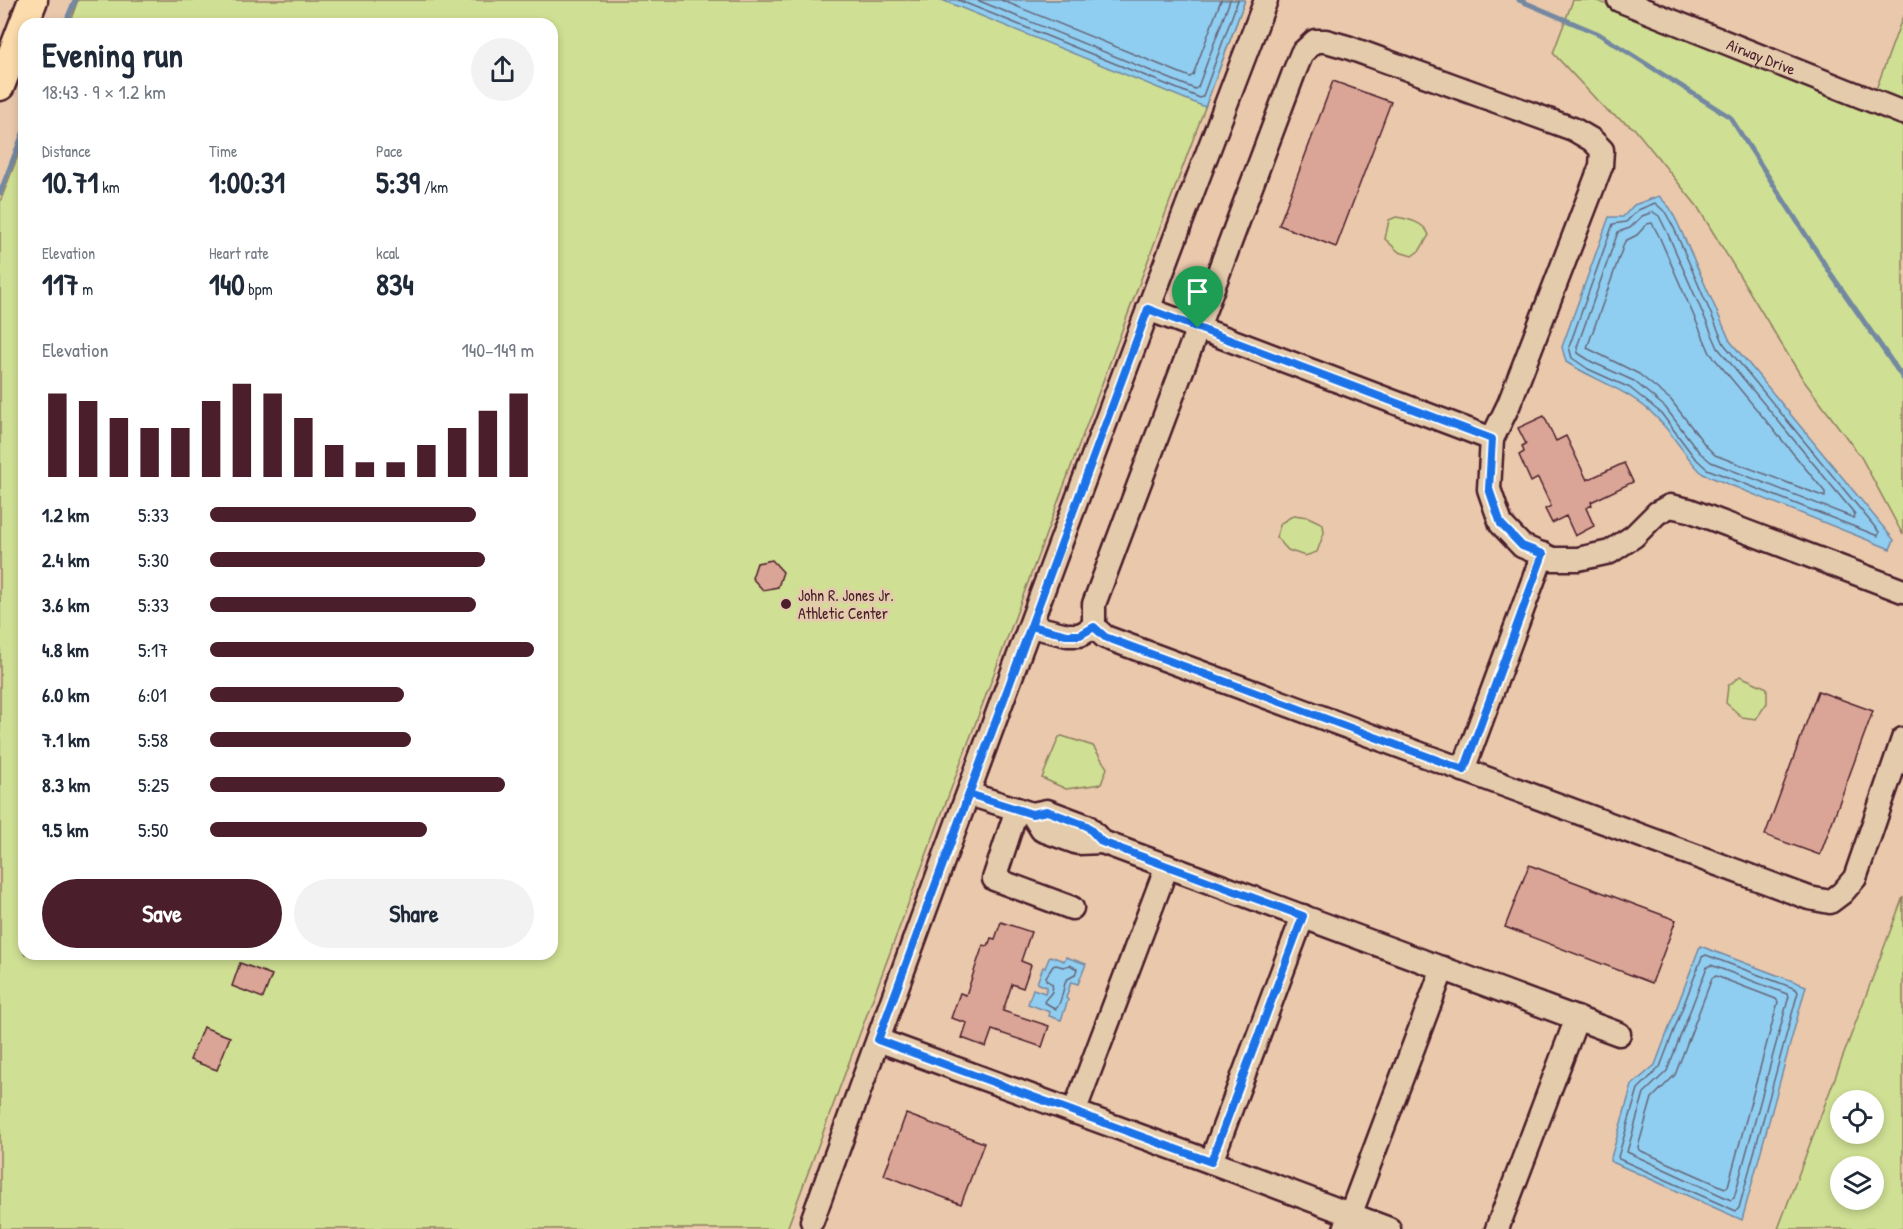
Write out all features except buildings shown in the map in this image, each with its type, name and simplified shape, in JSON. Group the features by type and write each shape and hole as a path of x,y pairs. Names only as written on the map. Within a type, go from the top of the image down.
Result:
{"main road":[{"path":"26,18 33,0"},
{"path":"0,86 18,39"}],"street":[{"path":"813,1221 1148,309 1266,0"},
{"name":"Airway Drive","path":"1619,0 1903,113"},
{"path":"1903,591 1689,510 1670,506 1657,513 1634,536 1610,552 1578,559 1553,558 1522,546 1501,524 1489,489 1492,439 1509,404 1601,166 1602,150 1592,140 1562,125 1347,47 1326,41 1315,41 1302,53 1293,75 1094,604 1094,627 1105,637 1809,898 1830,902 1842,893 1855,878 1903,739"},
{"path":"1148,309 1492,439"},
{"path":"1464,770 1543,554"},
{"path":"1031,626 1073,635 1080,635 1094,627"},
{"path":"969,794 1024,812 1042,830 1078,843 1102,842 1619,1034"},
{"path":"1024,812 994,879 1072,908"},
{"path":"1074,1112 1167,866"},
{"path":"1211,1162 1303,916"},
{"path":"1347,1221 1443,968"},
{"path":"1497,1229 1577,1018"},
{"path":"878,1040 1211,1162 1347,1221 1389,1229"}],"green space":[{"name":"John R. Jones Jr. Athletic Center","path":"78,0 1245,0 787,1229 0,1229 0,202 18,156 18,960 558,960 558,18 71,18"},
{"path":"1573,0 1595,0 1903,122 1903,535 1861,457 1804,381 1697,206 1634,128 1607,111 1553,53"},
{"path":"1903,16 1903,103 1875,92"},
{"path":"1396,217 1420,224 1429,235 1420,250 1412,256 1399,252 1385,239 1389,220"},
{"path":"1294,515 1308,517 1323,524 1324,533 1317,552 1305,556 1288,550 1276,537 1281,523"},
{"path":"1740,676 1767,688 1767,703 1756,719 1742,717 1726,703 1728,686"},
{"path":"1059,737 1093,746 1107,768 1101,784 1066,789 1042,778"},
{"path":"1903,897 1903,1229 1778,1229 1830,1091 1830,1144 1884,1144 1884,1090 1830,1090"}],"water":[{"path":"942,0 1245,0 1205,107"},
{"path":"1659,196 1670,208 1679,226 1730,341 1894,540 1890,549 1703,474 1646,408 1624,393 1566,362 1562,347 1609,217 1623,217 1634,205"},
{"path":"1700,946 1806,986 1742,1220 1610,1161 1632,1085 1655,1065"},
{"path":"1050,956 1064,961 1066,957 1086,964 1078,984 1071,982 1061,1020 1049,1016 1050,1012 1028,1004 1033,989 1045,993 1047,987 1037,983"}],"waterway":[{"path":"68,18 75,0"},
{"path":"1519,0 1599,34 1730,117 1831,274 1903,378"},
{"path":"0,193 18,146"}],"place":[{"name":"John R. Jones Jr. Athletic Center","path":"786,604"}],"route":[{"path":"1148,309 1198,328 1492,439 1489,489 1501,524 1522,546 1543,554 1464,770 1105,637 1094,627 1080,635 1067,635 1031,626 969,794 1032,814 1047,811 1087,826 1102,842 1303,916 1211,1162 878,1040 1148,309"}]}
